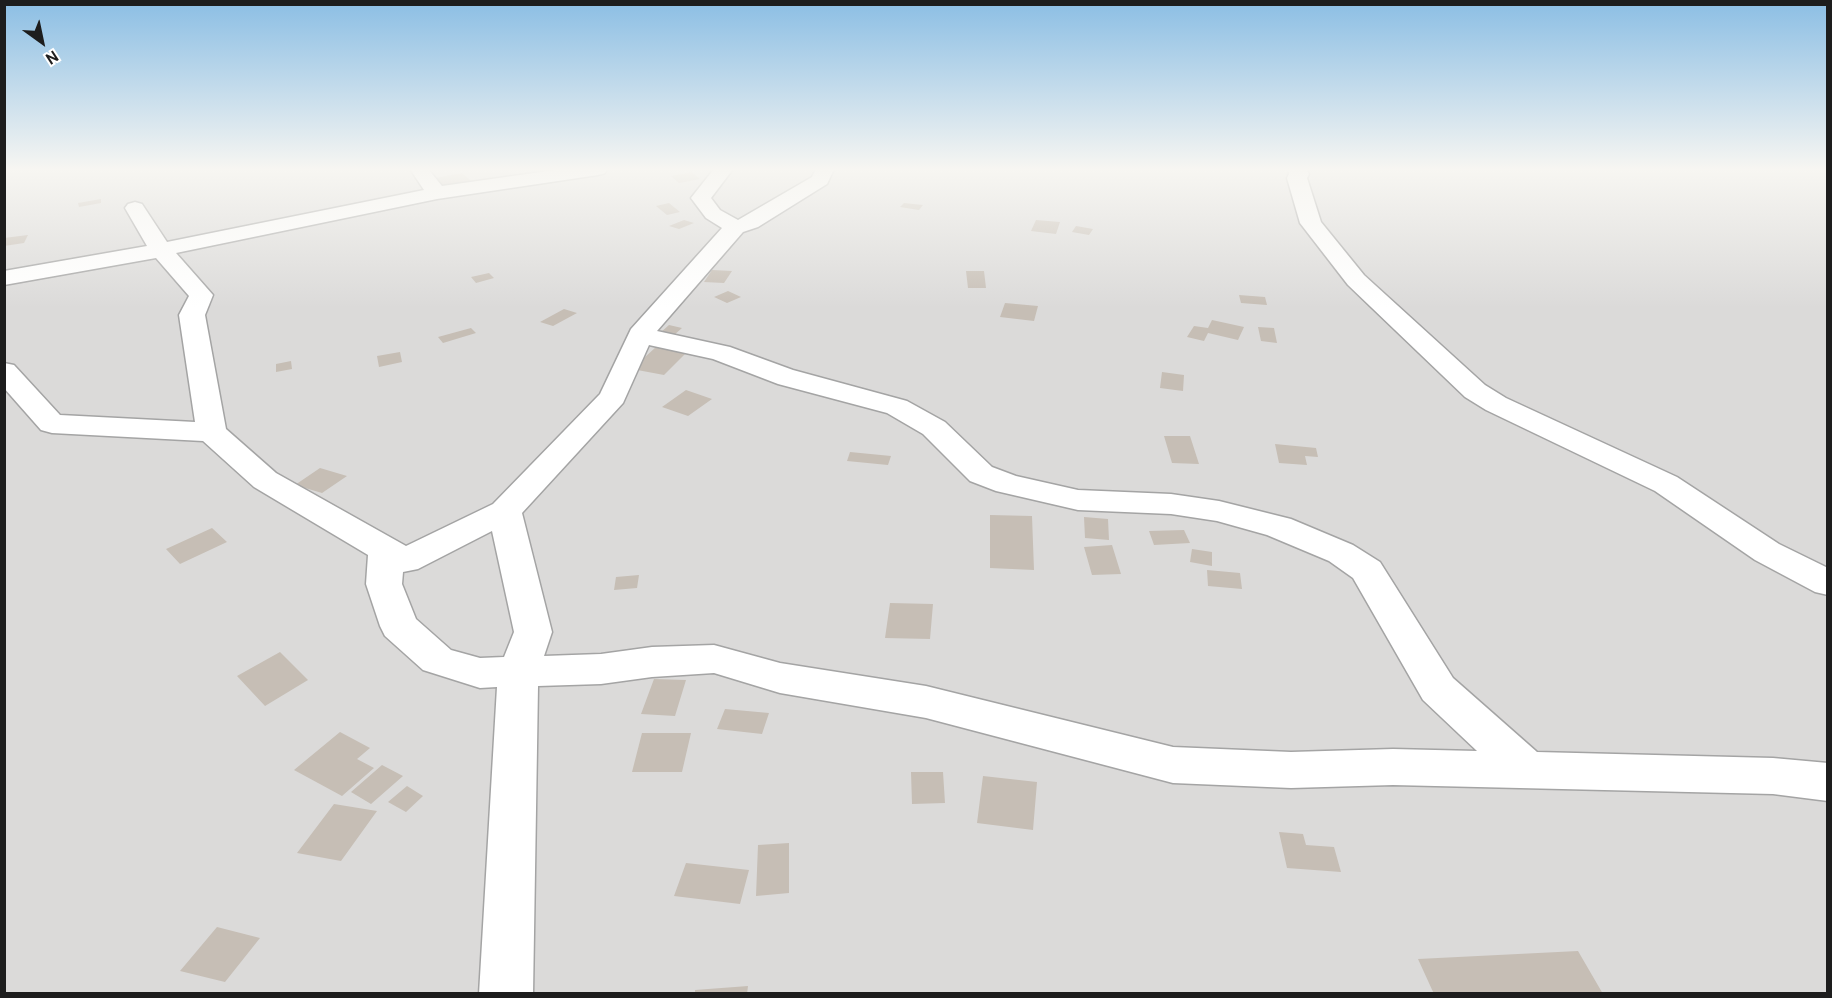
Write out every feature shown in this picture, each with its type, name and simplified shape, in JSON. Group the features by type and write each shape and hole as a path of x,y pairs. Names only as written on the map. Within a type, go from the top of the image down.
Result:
{"street":[{"path":"140,216 161,250 201,295 192,315 211,432"},
{"path":"4,278 161,250 328,216"},
{"path":"716,216 735,227"},
{"path":"4,371 52,424 211,432 265,480 405,561 505,511 613,397 640,335 735,227 751,223 763,216"},
{"path":"1309,216 1311,223 1356,280 1475,391 1496,404 1666,484 1767,552 1827,583"},
{"path":"640,335 721,353 788,378 897,407 934,428 981,474 1007,484 1078,500 1171,504 1219,511 1279,527 1341,553 1367,570 1437,689 1527,770"},
{"path":"505,511 533,632 518,672 506,993"},
{"path":"386,550 384,584 399,626 437,660 480,673 601,669 652,662 714,659 780,678 926,702 1173,765 1291,770 1393,767 1773,776 1827,782"}],"shaded area":[{"path":"5,216 1827,216 1827,993 5,993"}],"building":[{"path":"684,220 694,223 679,229 669,226"},
{"path":"1036,220 1060,222 1056,234 1031,231"},
{"path":"1076,226 1093,229 1089,235 1072,232"},
{"path":"28,235 24,243 4,246 4,238"},
{"path":"712,270 732,271 724,283 704,282"},
{"path":"966,271 984,271 986,288 968,288"},
{"path":"489,273 494,278 476,283 471,277"},
{"path":"728,291 741,297 727,303 714,297"},
{"path":"1239,295 1265,297 1267,305 1241,303"},
{"path":"1005,303 1038,306 1034,321 1000,317"},
{"path":"564,309 577,313 553,326 540,322"},
{"path":"1212,320 1244,327 1238,340 1208,333 1204,341 1187,337 1194,326 1208,328"},
{"path":"669,325 682,328 674,335 660,333"},
{"path":"1258,327 1274,328 1277,343 1261,341"},
{"path":"471,328 476,333 443,343 438,337"},
{"path":"656,347 687,352 664,375 632,369"},
{"path":"400,352 402,362 379,367 377,356"},
{"path":"291,361 292,369 276,372 276,364"},
{"path":"1162,372 1184,375 1183,391 1160,388"},
{"path":"686,390 712,399 688,416 662,407"},
{"path":"1164,436 1190,436 1199,464 1172,463"},
{"path":"1275,444 1316,448 1318,457 1305,456 1307,465 1279,463"},
{"path":"850,452 891,456 888,465 847,461"},
{"path":"320,468 347,476 322,493 295,485"},
{"path":"990,515 1032,516 1034,570 990,568"},
{"path":"1084,517 1108,519 1109,540 1085,538"},
{"path":"212,528 227,542 180,564 166,549"},
{"path":"1184,530 1190,543 1154,545 1149,531"},
{"path":"1112,545 1121,574 1092,575 1084,547"},
{"path":"1192,549 1212,552 1212,566 1190,562"},
{"path":"1207,570 1240,573 1242,589 1208,586"},
{"path":"639,575 637,588 614,590 616,577"},
{"path":"890,603 933,604 930,639 885,638"},
{"path":"280,652 308,680 265,706 237,676"},
{"path":"654,679 686,680 675,716 641,714"},
{"path":"725,709 769,713 762,734 717,729"},
{"path":"340,732 370,748 357,759 374,768 342,796 294,770"},
{"path":"642,733 691,733 682,772 632,772"},
{"path":"382,765 403,776 371,804 351,792"},
{"path":"911,772 943,772 945,803 912,804"},
{"path":"983,776 1037,782 1033,830 977,823"},
{"path":"407,786 423,796 406,812 388,802"},
{"path":"334,804 377,811 341,861 297,853"},
{"path":"1279,832 1303,834 1306,845 1334,847 1341,872 1287,868"},
{"path":"789,843 789,893 756,896 758,845"},
{"path":"686,863 749,870 740,904 674,896"},
{"path":"217,927 260,938 225,982 180,971"},
{"path":"1578,951 1603,994 1434,994 1418,959"},
{"path":"748,986 747,994 695,994 695,990"}]}
